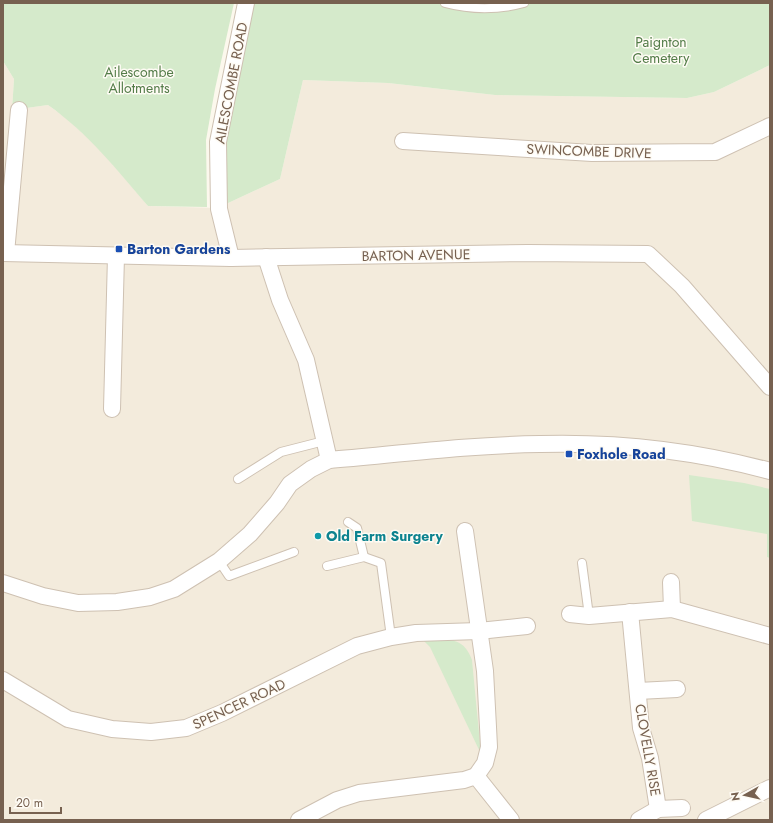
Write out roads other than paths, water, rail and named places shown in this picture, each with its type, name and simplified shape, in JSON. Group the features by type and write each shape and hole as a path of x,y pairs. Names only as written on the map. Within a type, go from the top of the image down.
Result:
{"street":[{"name":"AILESCOMBE ROAD","path":"231,258 219,208 218,142 246,3"},
{"path":"4,253 19,110"},
{"name":"SWINCOMBE DRIVE","path":"403,141 592,153 715,152 770,126"},
{"name":"BARTON AVENUE","path":"4,253 231,258 528,252 648,254 682,286 770,388"},
{"path":"112,409 116,256"},
{"path":"266,257 280,300 306,360 329,460"},
{"path":"3,583 43,596 78,603 117,602 150,597 174,589 219,561 250,534 290,484 310,469 329,460 539,444 608,445 674,453 746,465 770,471"},
{"path":"299,820 337,800 359,793 464,780 476,776 485,763 489,747 485,670 478,632 465,531"},
{"path":"671,582 672,609"},
{"path":"570,614 589,616 672,609 770,636"},
{"name":"CLOVELLY RISE","path":"630,612 642,728 650,758 658,808"},
{"name":"SPENCER ROAD","path":"3,680 68,719 112,729 151,732 186,728 262,694 356,646 391,637 416,633 478,632 527,626"},
{"name":"CLOVELLY RISE","path":"638,691 677,689"},
{"path":"476,776 512,820"},
{"path":"706,820 770,788"},
{"name":"CLOVELLY RISE","path":"639,820 658,808 682,808"}],"lane":[{"path":"444,3 464,8 496,8 524,3"},
{"path":"238,479 282,452 324,441"},
{"path":"348,522 357,528 364,557"},
{"path":"219,561 229,576 294,552"},
{"path":"327,566 364,557 381,563 391,637"},
{"path":"582,563 589,616"}],"place":[{"name":"Barton Gardens","path":"119,249"},
{"name":"Foxhole Road","path":"569,454"},
{"name":"Old Farm Surgery","path":"318,536"}],"park label":[{"name":"Paignton Cemetery","path":"661,50"},
{"name":"Ailescombe Allotments","path":"139,80"}]}
